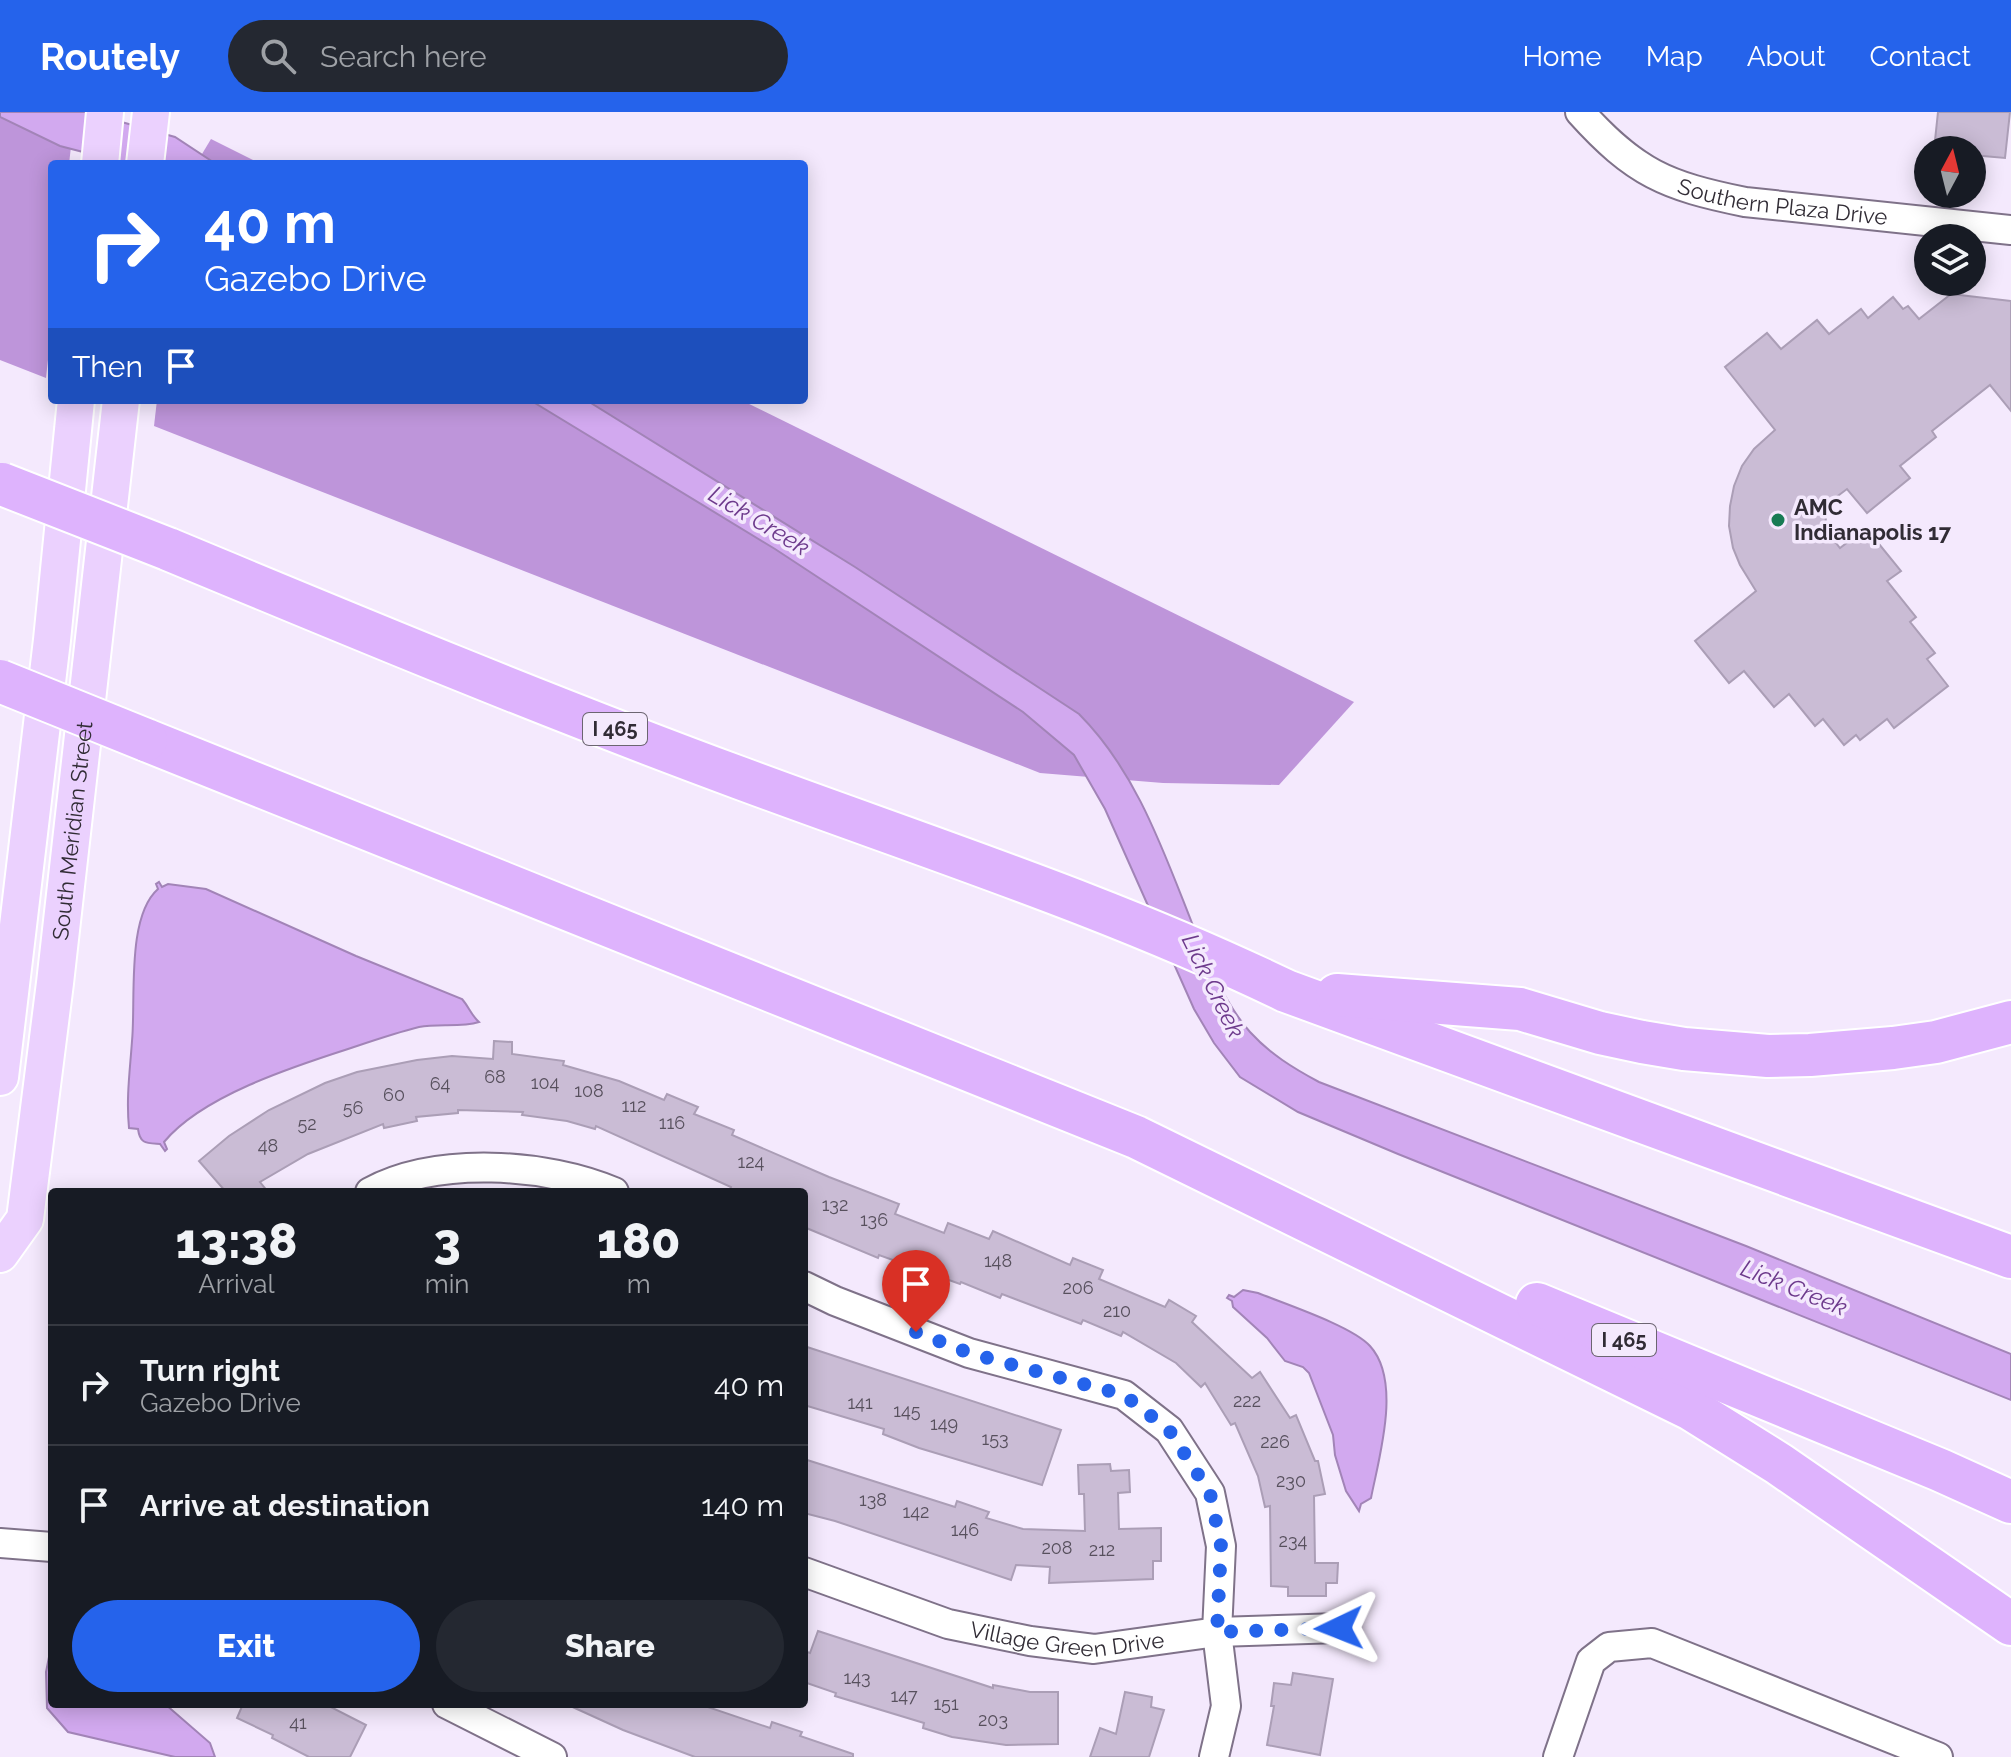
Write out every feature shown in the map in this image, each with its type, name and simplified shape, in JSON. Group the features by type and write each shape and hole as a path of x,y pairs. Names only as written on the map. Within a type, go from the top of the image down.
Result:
{"highway":[{"name":"I 465","path":"1,484 736,777 1066,898 1229,963 1286,991 2011,1257"},
{"name":"I 465","path":"0,681 1136,1137 1234,1185 1586,1324 2011,1502"},
{"path":"1286,991 1520,1009 1642,1042 1768,1056 1838,1054 1936,1042 2011,1022"},
{"path":"1234,1185 1691,1409 1779,1464 2011,1624"}],"main road":[{"path":"100,160 105,112"},
{"path":"145,160 151,112"},
{"name":"South Meridian Street","path":"0,1077 3,1031 52,640 76,404"},
{"name":"South Meridian Street","path":"0,1254 25,1219 49,1036 121,404"}],"street":[{"name":"Southern Plaza Drive","path":"1580,112 1607,141 1649,173 1670,184 1745,202 2011,230"},
{"path":"3,1031 49,1036"},
{"path":"381,1188 446,1170 487,1167 556,1174 601,1188"},
{"path":"808,1288 969,1353 1124,1395 1169,1430 1210,1493 1221,1546 1217,1632 1226,1706 1214,1757"},
{"path":"0,1543 48,1547"},
{"name":"Village Green Drive","path":"808,1573 948,1624 1030,1641 1094,1649 1217,1632 1339,1628"},
{"path":"1558,1757 1591,1661 1609,1647 1652,1643 1938,1757"},
{"path":"454,1708 540,1754"}],"shaded area":[{"path":"0,112 75,112 69,160 48,160 46,378 0,360"},
{"path":"211,139 253,160 198,160"},
{"path":"157,404 749,404 1354,702 1279,785 1163,783 1040,773 154,426"}],"water":[{"path":"0,112 86,112 175,137 210,160 114,160 60,146 0,117"},
{"name":"Lick Creek","path":"537,404 592,404 855,567 1079,714 1117,760 1146,812 1210,965 1232,1008 1250,1032 1282,1060 1319,1082 1746,1246 2011,1354 2011,1400 1398,1154 1298,1112 1240,1077 1214,1043 1194,1009 1105,809 1074,755 1023,712 775,549"},
{"path":"159,882 162,887 168,884 206,889 462,999 479,1022 419,1027 275,1074 201,1111 164,1142 165,1151 160,1144 142,1140 138,1129 129,1128 128,1106 134,960 141,919"},
{"path":"1243,1290 1334,1323 1361,1338 1380,1361 1385,1379 1386,1420 1371,1498 1361,1504 1359,1511 1346,1491 1335,1455 1333,1435 1309,1373 1303,1367 1285,1361 1267,1338 1233,1307 1232,1301 1227,1298"},
{"path":"48,1662 48,1708 170,1708 210,1743 215,1757 175,1757 68,1732 47,1708"}],"building":[{"path":"1938,112 2010,112 2005,158 1986,156 1986,136 1935,136"},
{"name":"AMC Indianapolis 17","path":"1948,296 2011,301 2011,411 1990,385 1932,431 1936,437 1900,466 1910,478 1867,513 1847,489 1827,504 1825,529 1840,548 1866,528 1901,571 1887,581 1916,617 1910,622 1935,653 1927,659 1948,686 1894,728 1887,719 1860,740 1856,735 1844,745 1823,719 1815,726 1789,694 1774,707 1744,671 1729,683 1695,641 1756,591 1733,548 1729,526 1730,506 1742,466 1754,449 1775,430 1725,367 1767,333 1781,349 1817,320 1829,334 1861,309 1868,318 1893,297 1903,309 1908,306 1919,319"},
{"path":"494,1041 512,1042 512,1054 564,1061 563,1065 619,1081 664,1100 667,1094 698,1107 694,1114 734,1130 732,1135 899,1204 895,1214 944,1233 948,1223 989,1239 993,1231 1070,1265 1073,1258 1103,1270 1099,1279 1165,1307 1169,1300 1196,1316 1192,1322 1252,1378 1260,1372 1290,1418 1296,1415 1315,1461 1318,1461 1325,1494 1314,1496 1315,1563 1338,1563 1337,1583 1326,1583 1326,1596 1288,1596 1288,1587 1271,1586 1270,1506 1265,1507 1258,1476 1235,1423 1231,1425 1205,1383 1201,1387 1176,1363 1123,1332 1121,1336 1083,1320 1081,1324 1002,1294 1000,1298 879,1255 878,1258 808,1229 808,1188 731,1188 596,1126 595,1129 567,1121 522,1115 523,1112 458,1110 458,1113 416,1117 417,1121 384,1128 383,1124 308,1154 260,1182 265,1188 223,1188 199,1161 229,1136 269,1110 325,1083 357,1072 417,1060 452,1056 493,1059"},
{"path":"808,1347 1061,1430 1042,1485 919,1448 883,1434 884,1429 808,1406"},
{"path":"808,1460 955,1507 957,1501 989,1512 986,1518 1023,1529 1085,1531 1084,1494 1079,1494 1078,1465 1110,1464 1111,1471 1129,1470 1130,1492 1118,1493 1119,1529 1161,1528 1161,1561 1153,1561 1153,1579 1049,1583 1050,1567 1016,1565 1011,1580 808,1514"},
{"path":"818,1631 993,1688 993,1685 1030,1692 1058,1692 1058,1744 1006,1745 952,1737 923,1728 924,1723 835,1696 836,1693 808,1683 810,1653"},
{"path":"1293,1673 1333,1679 1320,1755 1267,1745 1274,1706 1271,1706 1274,1683 1291,1685"},
{"path":"1125,1692 1152,1697 1151,1707 1164,1710 1149,1757 1090,1757 1100,1728 1116,1734"},
{"path":"241,1708 333,1708 366,1725 350,1757 309,1757 237,1718"},
{"path":"575,1708 711,1708 770,1728 772,1722 802,1732 800,1736 853,1754 853,1757 695,1757"}],"place":[{"name":"AMC Indianapolis 17","path":"1778,520"}],"route":[{"path":"916,1332 969,1353 1124,1395 1169,1430 1210,1493 1221,1546 1217,1632 1339,1628"}]}
